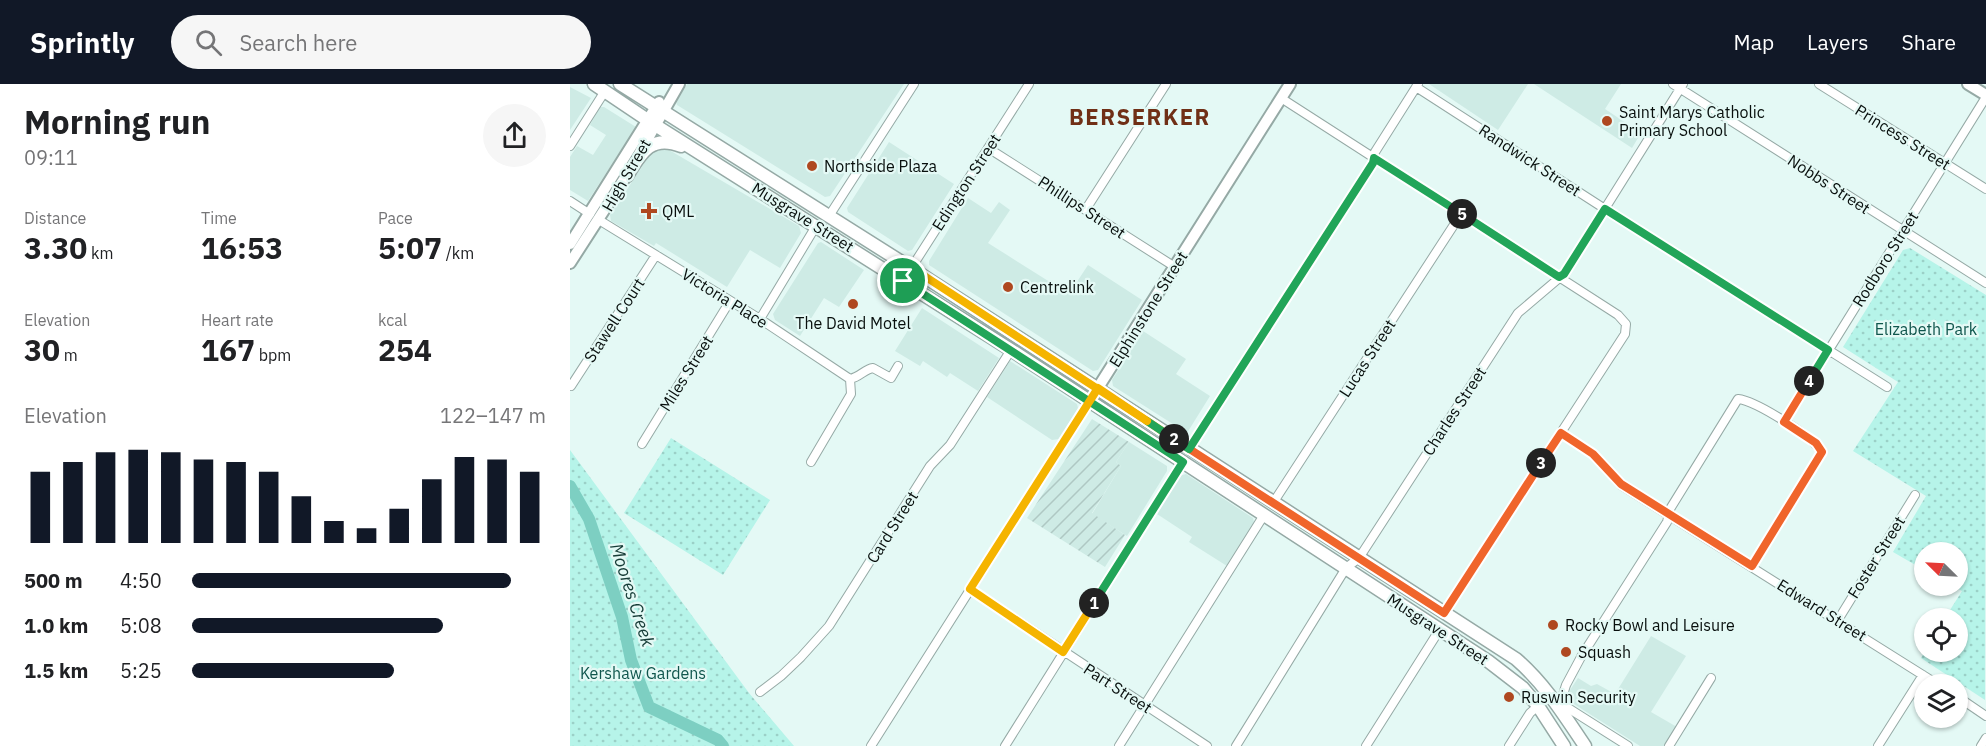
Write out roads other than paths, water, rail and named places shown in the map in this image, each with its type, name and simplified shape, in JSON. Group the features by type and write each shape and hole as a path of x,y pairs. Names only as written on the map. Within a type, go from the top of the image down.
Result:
{"main road":[{"name":"Musgrave Street","path":"594,84 651,123 1011,350 1440,629 1523,688 1538,706 1564,746"},
{"name":"Musgrave Street","path":"620,84 912,268 1516,659 1534,675 1558,705 1585,746"},
{"path":"627,176 644,150 658,142 672,142 710,159"}],"street":[{"name":"High Street","path":"660,109 671,84"},
{"name":"High Street","path":"570,263 651,123 679,84"},
{"path":"829,216 914,84"},
{"name":"Edington Street","path":"903,281 1029,84"},
{"path":"1086,209 1166,84"},
{"name":"Elphinstone Street","path":"871,746 1290,84"},
{"name":"Princess Street","path":"1819,84 1986,189"},
{"path":"1968,84 1986,96"},
{"path":"1189,449 1373,163 1375,152 1417,85"},
{"name":"Randwick Street","path":"1417,85 1605,209 1887,387"},
{"name":"Charles Street","path":"1236,746 1346,568 1359,558 1518,313 1564,274 1679,86"},
{"name":"Nobbs Street","path":"1679,86 1986,283"},
{"path":"570,146 605,91"},
{"name":"Rodboro Street","path":"1784,422 1986,96"},
{"path":"1281,98 1618,315 1626,324 1625,334 1444,613"},
{"name":"High Street","path":"570,244 595,217 627,176 651,123"},
{"name":"Phillips Street","path":"988,148 1175,267"},
{"name":"Victoria Place","path":"570,201 850,379"},
{"name":"Lucas Street","path":"1273,503 1461,214"},
{"path":"760,320 816,226"},
{"name":"Stawell Court","path":"571,386 656,255"},
{"name":"Miles Street","path":"642,444 730,301"},
{"name":"Card Street","path":"760,692 801,657 829,626 930,466 950,445 1011,350"},
{"path":"811,462 851,394 850,379 873,368 891,378 898,366"},
{"path":"1628,746 1618,743 1568,708 1558,705 1581,657 1667,522 1670,509 1738,399 1747,400 1784,422 1816,443 1822,452 1752,566"},
{"name":"Edward Street","path":"1561,433 1593,454 1621,484 1921,674"},
{"path":"1005,746 1183,462"},
{"name":"Foster Street","path":"1838,620 1915,495"},
{"path":"1119,746 1264,515"},
{"name":"Part Street","path":"970,589 1208,746"},
{"path":"1366,746 1440,629"},
{"path":"1669,746 1711,678"},
{"path":"1878,746 1914,689"},
{"path":"1968,704 1986,716"},
{"path":"1509,746 1530,713 1538,706"},
{"path":"1981,746 1986,738"}],"waterway":[{"name":"Moores Creek","path":"570,486 589,519 622,617 631,660 649,707 718,740 723,746"}],"place":[{"name":"Saint Marys Catholic Primary School","path":"1607,121"},
{"name":"Northside Plaza","path":"812,166"},
{"name":"QML","path":"649,211"},
{"name":"Centrelink","path":"1008,287"},
{"name":"The David Motel","path":"853,304"},
{"name":"Rocky Bowl and Leisure","path":"1553,625"},
{"name":"Squash","path":"1566,652"},
{"name":"Ruswin Security","path":"1509,697"}],"district":[{"name":"BERSERKER","path":"1140,117"}],"park label":[{"name":"Elizabeth Park","path":"1926,329"},
{"name":"Kershaw Gardens","path":"643,673"}]}
